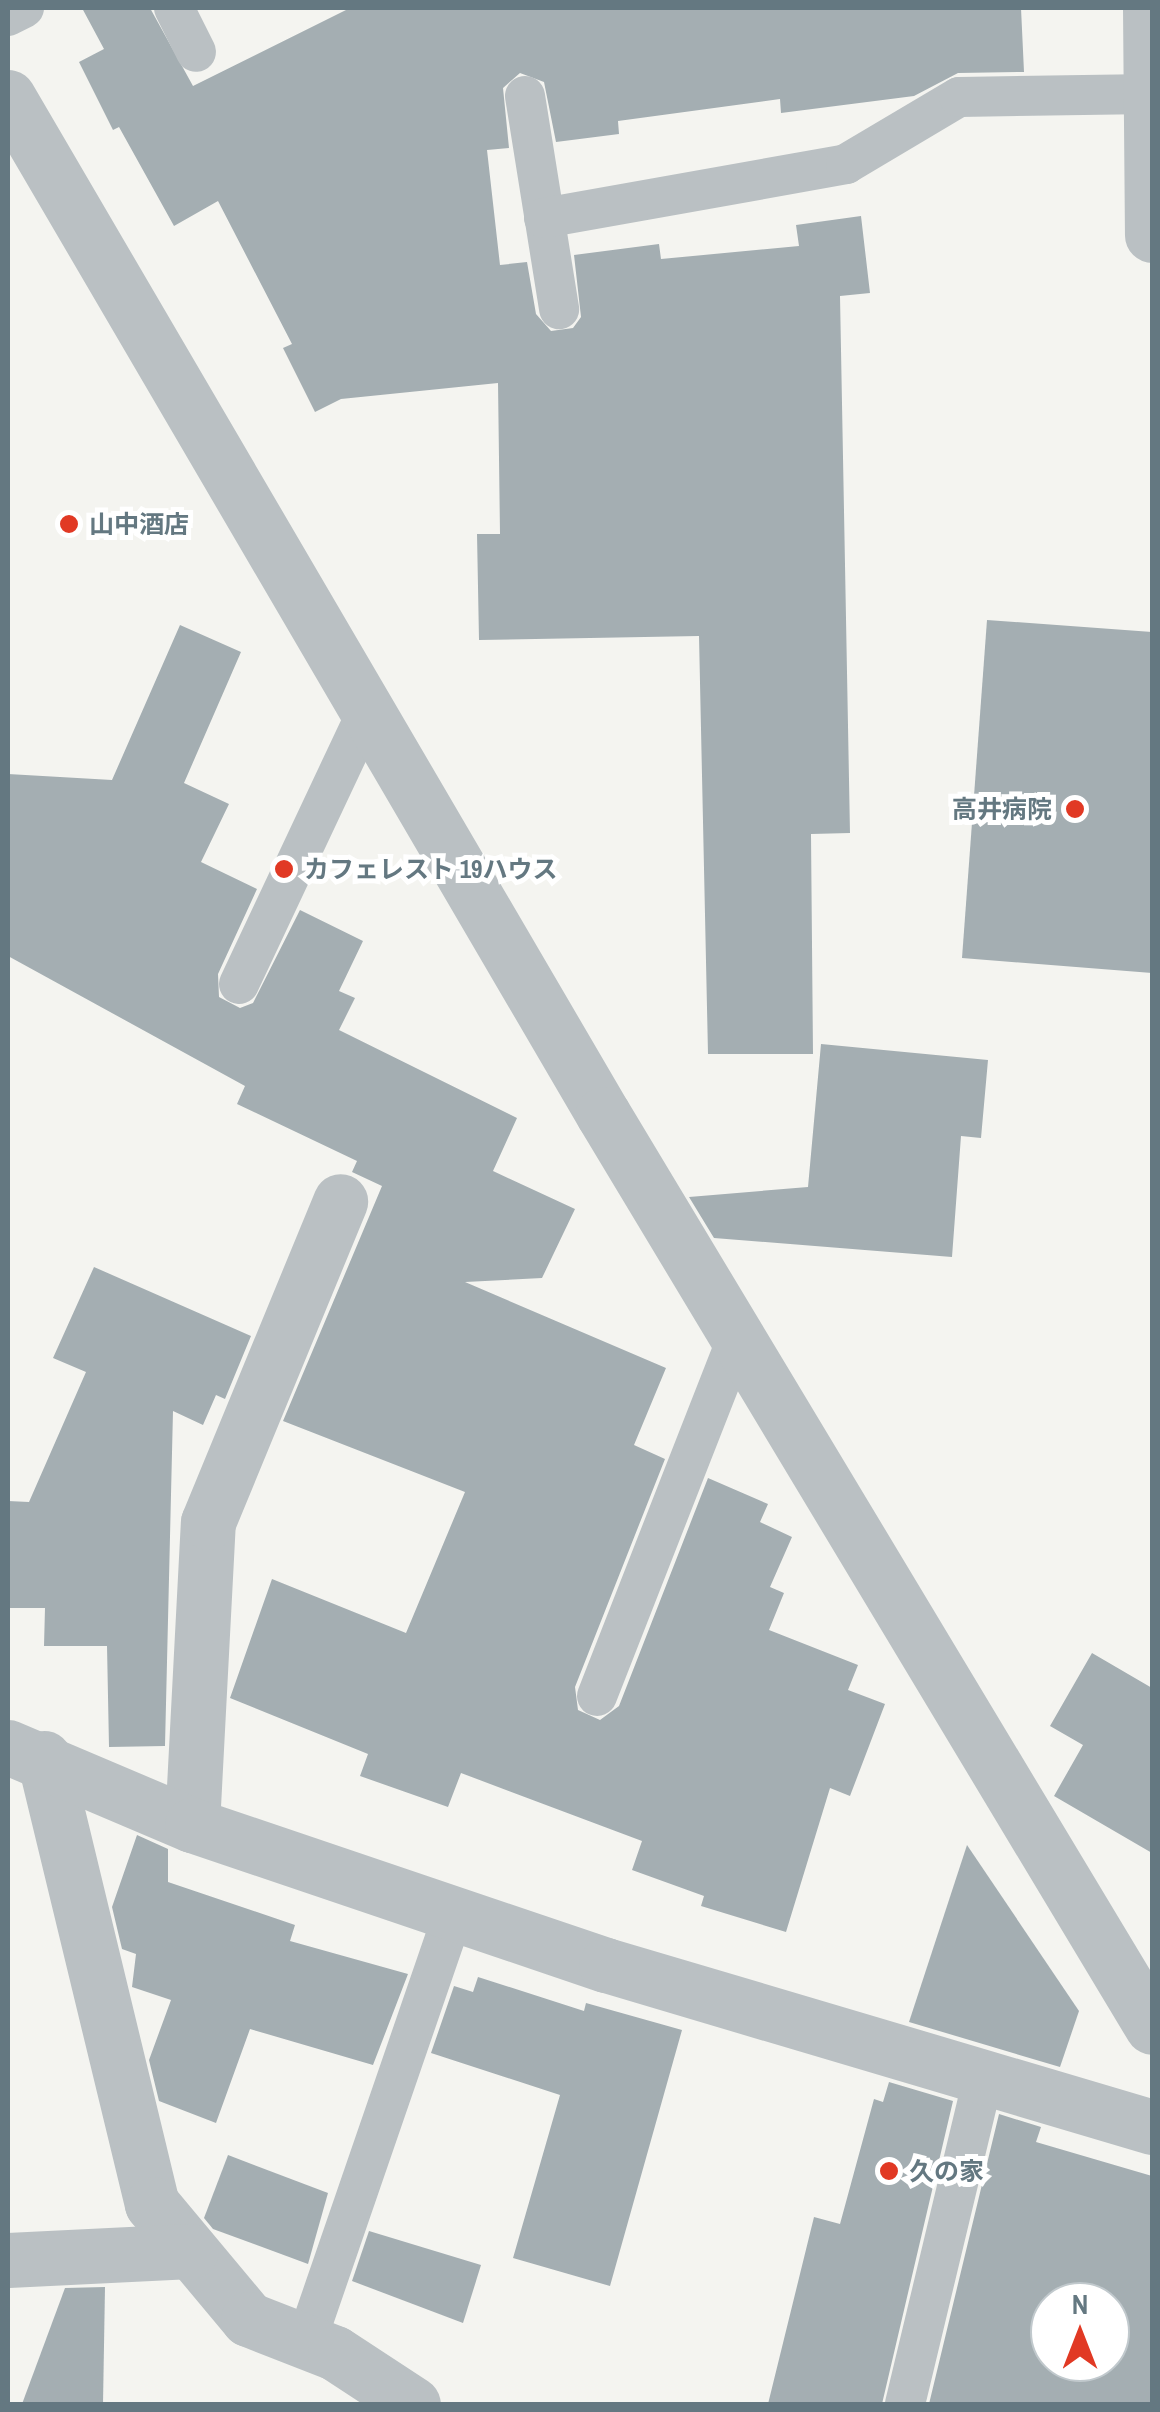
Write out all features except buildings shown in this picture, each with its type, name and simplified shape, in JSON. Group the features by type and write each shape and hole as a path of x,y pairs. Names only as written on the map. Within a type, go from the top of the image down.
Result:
{"street":[{"path":"1151,19 1152,235"},
{"path":"8,97 738,1338 1152,2026"},
{"path":"192,1825 208,1522 340,1201"},
{"path":"26,1753 192,1825 454,1914 1152,2127"},
{"path":"26,1753 152,2204 248,2319 306,2342 413,2404"},
{"path":"8,2260 191,2251"}],"lane":[{"path":"8,16 24,8"},
{"path":"174,8 196,52"},
{"path":"544,218 846,164 959,97 1151,94"},
{"path":"524,96 559,309"},
{"path":"239,984 367,712"},
{"path":"598,1696 738,1338"},
{"path":"306,2342 454,1914"},
{"path":"906,2404 983,2078"}],"place":[{"name":"山中酒店","path":"69,524"},
{"name":"高井病院","path":"1075,809"},
{"name":"カフェレスト 19ハウス","path":"284,869"},
{"name":"久の家","path":"889,2171"}]}
